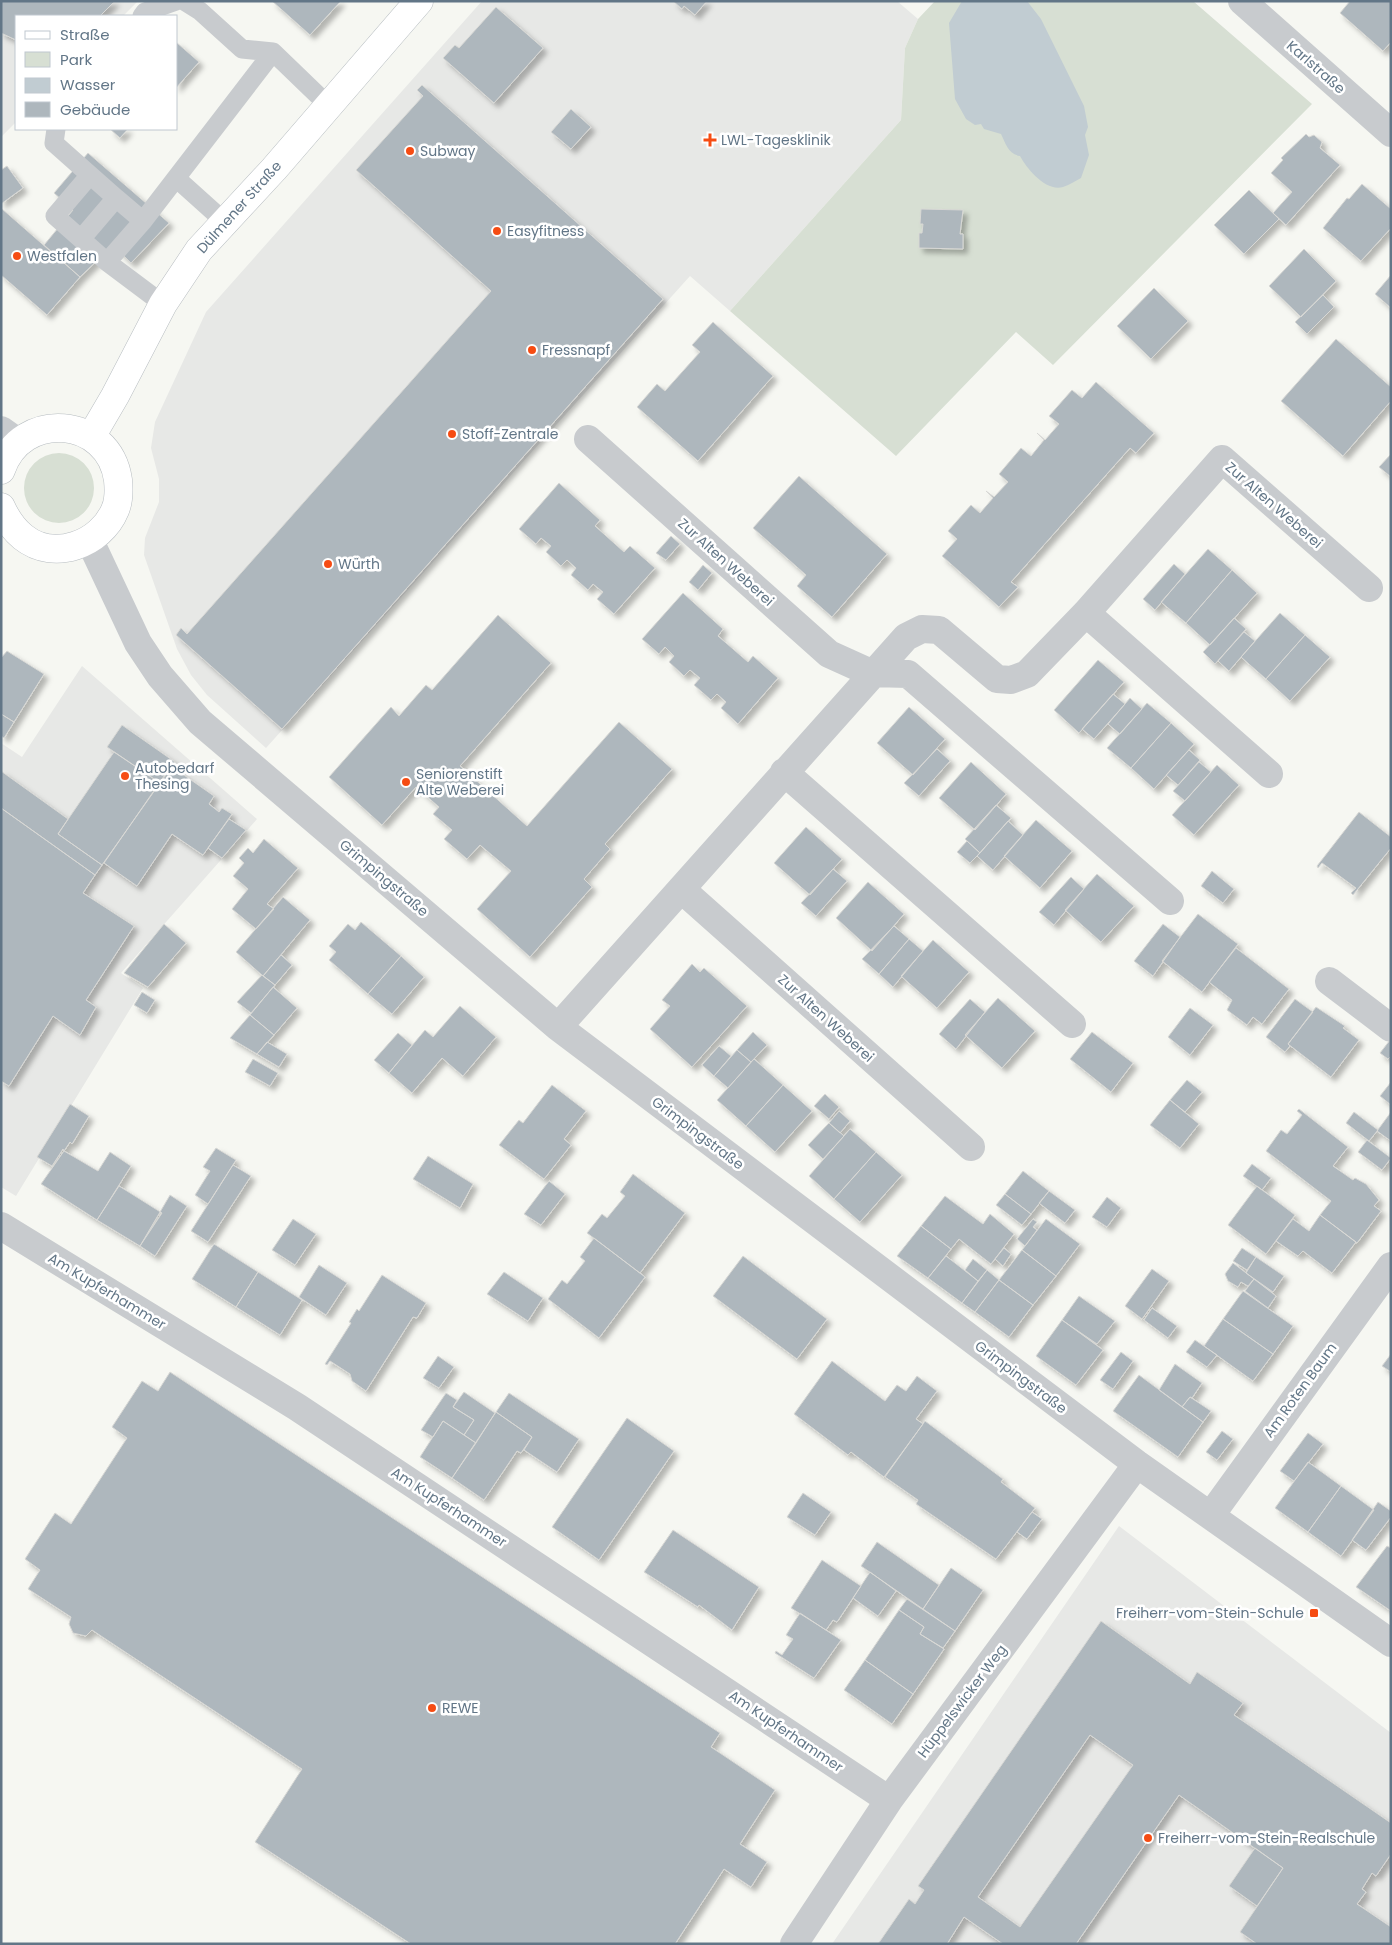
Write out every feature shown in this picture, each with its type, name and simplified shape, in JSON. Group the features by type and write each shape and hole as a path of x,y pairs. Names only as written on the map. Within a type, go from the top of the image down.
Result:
{"street":[{"name":"Karlstraße","path":"1242,1 1391,133"},
{"name":"Dülmener Straße","path":"91,437 116,396 163,304 200,250 329,106 417,2"},
{"path":"1,470 10,436 54,427 73,429 91,437 106,450 116,469 119,489 112,515 106,527 90,541 68,548 45,547 24,538 3,518"},
{"name":"Zur Alten Weberei","path":"588,439 829,654 871,673 908,674 1170,901"},
{"name":"Zur Alten Weberei","path":"558,1027 871,673 906,637 922,629 939,630 997,679 1010,680 1027,674 1086,613 1222,459 1369,588"},
{"name":"Grimpingstraße","path":"90,541 138,642 160,676 200,722 558,1027 1137,1464 1391,1643"},
{"path":"1086,613 1269,774"},
{"path":"784,772 1072,1024"},
{"name":"Zur Alten Weberei","path":"680,889 971,1148"},
{"path":"1330,981 1391,1028"},
{"name":"Am Kupferhammer","path":"1,1226 297,1408 889,1800"},
{"name":"Am Roten Baum","path":"1211,1515 1391,1266"},
{"name":"Hüppelswicker Weg","path":"794,1944 889,1800 1137,1464"}],"lane":[{"path":"143,15 145,12 176,1"},
{"path":"184,1 200,11 242,49 273,52 329,106"},
{"path":"107,262 143,221 273,52"},
{"path":"56,130 54,143 143,221"},
{"path":"90,175 55,216 107,262 163,304"},
{"path":"176,178 225,222"},
{"path":"81,239 116,198"}],"shaded area":[{"path":"1,1 138,1 124,15 15,15 15,123 1,137"},
{"path":"482,1 897,1 918,19 905,48 901,120 730,311 690,276 266,748 207,695 191,675 177,649 144,555 145,538 159,502 159,479 151,448 155,422 206,312"},
{"path":"82,666 257,819 121,973 143,988 16,1196 1,1187 1,743 22,757"},
{"name":"Freiherr-vom-Stein-Realschule","path":"1119,1526 1391,1733 1391,1944 832,1944"}],"green space":[{"path":"935,1 1193,1 1312,104 1053,365 1016,332 896,456 730,311 901,120 905,48 918,19"},
{"path":"59,453 72,456 84,463 91,475 94,488 91,501 84,513 72,520 59,523 46,520 34,513 27,501 24,488 27,475 34,463 46,456"}],"water":[{"path":"962,1 1027,1 1041,19 1084,106 1088,127 1085,135 1089,155 1081,178 1057,188 1044,183 1032,173 1020,156 1010,151 1001,134 984,129 981,124 975,125 966,119 955,99 949,23"}],"building":[{"path":"1,1 115,1 101,15 15,15 15,40 1,33"},
{"path":"272,1 341,1 310,35"},
{"path":"673,1 707,1 695,15 684,6 682,9"},
{"path":"1350,1 1391,1 1391,42 1383,51 1340,13"},
{"path":"496,7 543,48 494,103 443,58 455,45 459,48"},
{"path":"178,44 199,62 178,86"},
{"path":"422,85 663,299 282,729 176,635 181,628 187,634 491,291 356,170 423,96 417,90"},
{"path":"571,109 591,127 571,149 551,132"},
{"path":"111,130 127,130 120,138"},
{"path":"1306,134 1309,137 1314,135 1322,142 1320,148 1340,165 1286,225 1273,213 1292,192 1271,173 1283,160 1281,158"},
{"path":"88,153 169,223 131,263 113,245 80,277 44,245 73,210 54,193"},
{"path":"7,166 23,188 1,204 1,170"},
{"path":"1362,184 1391,209 1391,228 1361,261 1323,228 1347,198 1349,199"},
{"path":"1249,190 1279,219 1244,254 1214,225"},
{"path":"1,208 80,277 47,315 1,275"},
{"path":"921,209 963,210 960,234 963,234 963,249 919,248 919,233 922,233 923,224 920,224"},
{"path":"1304,249 1336,281 1301,317 1269,286"},
{"path":"1391,275 1391,308 1375,294"},
{"path":"1154,288 1188,321 1151,359 1117,326"},
{"path":"1323,295 1334,307 1307,334 1295,322"},
{"path":"713,322 773,376 698,461 637,407 657,384 665,391 700,352 692,345"},
{"path":"1336,339 1391,387 1391,401 1343,456 1281,401"},
{"path":"1096,382 1154,433 1136,453 1130,448 1011,582 1018,587 999,607 942,556 957,539 948,531 971,505 980,513 993,498 986,491 994,497 1008,482 999,474 1021,448 1031,456 1044,440 1037,433 1045,440 1059,424 1049,416 1072,390 1082,398"},
{"path":"1391,454 1391,477 1379,467"},
{"path":"799,476 887,554 832,617 797,586 806,575 753,528"},
{"path":"559,483 600,520 595,526 624,552 630,546 655,568 614,614 597,599 603,592 593,584 588,590 571,575 576,568 567,560 561,566 546,552 551,546 541,538 536,544 519,529"},
{"path":"671,536 680,544 666,560 656,553"},
{"path":"1208,549 1232,570 1186,623 1161,602"},
{"path":"1174,564 1185,574 1155,610 1143,599"},
{"path":"703,565 712,573 698,590 689,582"},
{"path":"1232,570 1257,593 1210,645 1186,623"},
{"path":"683,593 723,629 718,636 748,662 753,656 778,678 738,724 721,708 726,702 717,694 711,700 694,685 700,678 690,670 684,676 669,662 674,656 665,647 659,654 642,639"},
{"path":"1280,613 1305,635 1266,679 1241,657"},
{"name":"Seniorenstift Alte Weberei","path":"498,615 551,663 460,766 527,826 619,722 672,769 605,844 610,849 584,879 592,887 530,957 477,909 511,871 480,845 467,859 444,839 452,830 433,814 439,807 416,787 382,825 329,777 391,707 399,716 426,685 432,690"},
{"path":"1234,618 1246,629 1215,664 1203,652"},
{"path":"1244,632 1255,641 1229,671 1218,661"},
{"path":"1305,635 1330,657 1290,701 1266,679"},
{"path":"7,651 44,674 14,722 1,714 1,658"},
{"path":"1098,660 1124,682 1079,733 1054,710"},
{"path":"1113,694 1125,704 1094,739 1082,729"},
{"path":"1130,698 1142,709 1120,734 1108,724"},
{"path":"1147,703 1171,723 1131,768 1107,748"},
{"path":"909,707 945,739 913,775 877,743"},
{"path":"1,714 14,722 4,738 1,736"},
{"path":"1171,723 1194,744 1154,789 1131,768"},
{"path":"122,725 175,762 160,783 107,747"},
{"path":"937,749 950,761 919,796 904,783"},
{"path":"1189,750 1200,760 1178,785 1166,775"},
{"path":"114,752 160,783 102,865 58,834"},
{"path":"971,762 1006,794 975,830 939,798"},
{"path":"1199,762 1211,772 1185,801 1173,791"},
{"path":"1217,765 1239,785 1194,835 1172,815"},
{"path":"171,766 214,796 209,804 219,812 222,808 232,814 203,855 172,834 137,886 104,863"},
{"path":"1,771 68,819 58,834 102,865 95,875 1,808"},
{"path":"996,805 1011,818 980,853 965,839"},
{"path":"1,808 95,875 83,893 134,926 86,1000 96,1007 80,1035 53,1016 9,1086 1,1081"},
{"path":"1359,812 1391,837 1391,848 1353,895 1351,893 1356,888 1322,863 1318,868 1317,866"},
{"path":"229,819 246,830 222,858 208,848"},
{"path":"1036,820 1072,851 1040,888 1004,856"},
{"path":"1008,821 1023,835 993,870 977,856"},
{"path":"806,827 842,859 810,895 774,863"},
{"path":"264,839 298,868 267,904 274,909 256,929 232,909 248,889 233,876 244,863 239,858 248,848 253,853"},
{"path":"967,841 980,853 970,863 957,852"},
{"path":"833,869 847,881 816,916 801,903"},
{"path":"1212,871 1234,889 1223,903 1201,886"},
{"path":"1097,874 1134,906 1101,942 1065,910"},
{"path":"1071,877 1084,889 1054,925 1039,912"},
{"path":"868,882 904,914 872,951 836,918"},
{"path":"283,897 310,920 263,976 236,952"},
{"path":"1198,914 1238,944 1202,992 1162,961"},
{"path":"361,922 401,956 368,994 329,960 336,952 329,946 348,924 355,930"},
{"path":"164,924 186,943 148,987 124,973"},
{"path":"1163,924 1180,937 1153,976 1134,961"},
{"path":"894,926 909,939 879,974 862,959"},
{"path":"909,939 923,951 893,987 879,974"},
{"path":"933,940 969,972 937,1008 901,976"},
{"path":"1236,948 1289,989 1262,1024 1253,1017 1247,1025 1227,1010 1232,1000 1209,982"},
{"path":"281,955 292,965 275,985 263,976"},
{"path":"401,956 424,977 392,1014 368,994"},
{"path":"692,964 700,972 704,968 747,1006 692,1067 650,1029 670,1006 662,1000"},
{"path":"262,975 275,985 251,1013 237,1002"},
{"path":"273,987 297,1008 274,1035 250,1015"},
{"path":"142,992 155,1000 147,1013 134,1005"},
{"path":"998,998 1035,1031 1002,1068 965,1035"},
{"path":"970,999 985,1012 956,1049 939,1034"},
{"path":"1295,999 1313,1012 1288,1044 1290,1046 1285,1052 1266,1037"},
{"path":"460,1006 496,1037 463,1076 442,1058 412,1093 389,1073 425,1030 433,1037"},
{"path":"1316,1007 1345,1026 1343,1028 1359,1040 1331,1077 1288,1044"},
{"path":"1190,1008 1213,1025 1190,1055 1168,1037"},
{"path":"250,1015 274,1035 257,1054 230,1038"},
{"path":"753,1032 767,1045 751,1062 737,1050"},
{"path":"1092,1032 1133,1063 1111,1092 1070,1059"},
{"path":"398,1033 412,1045 389,1073 374,1060"},
{"path":"1390,1040 1391,1056 1388,1059 1380,1053"},
{"path":"267,1042 287,1054 279,1067 257,1054"},
{"path":"719,1046 731,1056 714,1076 702,1065"},
{"path":"737,1050 751,1062 728,1088 714,1076"},
{"path":"253,1059 278,1073 270,1086 245,1072"},
{"path":"754,1059 783,1085 746,1126 717,1100"},
{"path":"1187,1080 1202,1092 1185,1112 1170,1100"},
{"path":"1391,1082 1391,1105 1380,1096"},
{"path":"552,1085 586,1111 564,1139 571,1145 544,1179 499,1145 519,1120 523,1123"},
{"path":"783,1085 812,1111 775,1152 746,1126"},
{"path":"825,1094 839,1107 829,1119 814,1106"},
{"path":"1170,1100 1199,1124 1180,1148 1150,1125"},
{"path":"70,1104 89,1116 72,1144 70,1142 64,1151 63,1149 52,1166 37,1157"},
{"path":"1299,1109 1348,1147 1333,1166 1353,1180 1355,1178 1366,1184 1379,1200 1374,1206 1381,1211 1357,1243 1320,1215 1331,1201 1266,1151 1281,1130 1287,1134 1302,1115 1297,1111"},
{"path":"839,1111 850,1121 840,1133 829,1123"},
{"path":"1354,1112 1378,1130 1369,1141 1346,1123"},
{"path":"1391,1112 1391,1141 1377,1131"},
{"path":"829,1123 844,1136 823,1159 808,1145"},
{"path":"850,1129 876,1152 834,1199 809,1176"},
{"path":"1367,1140 1391,1158 1382,1170 1358,1152"},
{"path":"216,1148 236,1160 208,1204 195,1195 210,1171 203,1167"},
{"path":"64,1151 98,1171 110,1152 131,1166 97,1220 41,1184"},
{"path":"876,1152 902,1175 860,1222 834,1199"},
{"path":"428,1156 473,1184 460,1208 413,1179"},
{"path":"1252,1164 1271,1178 1262,1190 1243,1176"},
{"path":"233,1165 251,1176 208,1242 191,1231"},
{"path":"1023,1171 1049,1191 1031,1214 1005,1194"},
{"path":"633,1174 685,1213 640,1273 587,1233 602,1214 607,1218 625,1196 620,1192"},
{"path":"549,1181 565,1194 541,1225 524,1214"},
{"path":"119,1186 162,1213 140,1246 97,1220"},
{"path":"1257,1186 1295,1215 1266,1254 1228,1225"},
{"path":"1049,1191 1075,1210 1065,1223 1039,1203"},
{"path":"1005,1194 1031,1214 1022,1225 996,1205"},
{"path":"170,1195 187,1206 155,1256 140,1246"},
{"path":"945,1196 983,1224 990,1214 1014,1234 991,1264 959,1239 951,1249 921,1226"},
{"path":"1107,1197 1121,1208 1107,1227 1092,1217"},
{"path":"1320,1215 1356,1242 1332,1273 1303,1251 1298,1256 1276,1241 1293,1219 1309,1231"},
{"path":"293,1219 316,1234 295,1265 272,1250"},
{"path":"1033,1219 1037,1222 1033,1227 1037,1230 1025,1246 1017,1239"},
{"path":"1046,1219 1080,1244 1056,1276 1022,1250"},
{"path":"921,1226 951,1249 928,1278 897,1256"},
{"path":"594,1238 645,1277 599,1338 548,1299 562,1280 567,1284 585,1261 580,1257"},
{"path":"214,1244 258,1272 236,1307 192,1279"},
{"path":"1004,1248 1011,1254 1003,1266 995,1259"},
{"path":"1242,1248 1256,1257 1247,1270 1233,1261"},
{"path":"1022,1250 1056,1276 1033,1305 999,1280"},
{"path":"743,1256 827,1319 797,1359 713,1296"},
{"path":"946,1256 978,1281 962,1303 928,1278"},
{"path":"1256,1257 1284,1276 1273,1292 1246,1273"},
{"path":"973,1259 987,1270 978,1281 965,1270"},
{"path":"1233,1263 1254,1279 1248,1286 1241,1282 1238,1287 1228,1281 1225,1274"},
{"path":"319,1265 347,1283 326,1315 299,1297"},
{"path":"1152,1269 1169,1281 1142,1319 1125,1306"},
{"path":"987,1270 999,1280 975,1312 962,1303"},
{"path":"258,1272 302,1300 280,1335 236,1307"},
{"path":"504,1272 543,1298 528,1321 487,1294"},
{"path":"382,1275 426,1303 417,1318 413,1317 366,1391 352,1381 350,1374 330,1361 327,1365 325,1364 351,1323 349,1322 357,1309 359,1311"},
{"path":"1254,1279 1276,1296 1268,1308 1245,1291"},
{"path":"999,1280 1033,1305 1009,1337 975,1312"},
{"path":"1243,1291 1293,1326 1273,1354 1223,1319"},
{"path":"1079,1296 1115,1321 1097,1344 1062,1320"},
{"path":"1152,1308 1177,1326 1168,1338 1144,1320"},
{"path":"1223,1319 1273,1354 1253,1381 1204,1346"},
{"path":"1062,1320 1103,1350 1076,1385 1036,1356"},
{"path":"1195,1340 1217,1355 1207,1367 1186,1352"},
{"path":"1121,1352 1133,1361 1113,1389 1100,1380"},
{"path":"1391,1354 1391,1372 1382,1366"},
{"path":"438,1356 454,1367 439,1388 423,1378"},
{"path":"832,1361 885,1401 897,1385 906,1391 917,1376 937,1391 916,1419 923,1424 884,1477 851,1452 848,1455 794,1414"},
{"path":"1175,1364 1202,1383 1192,1398 1190,1397 1182,1407 1159,1390"},
{"path":"170,1372 720,1733 711,1747 775,1790 740,1844 767,1862 751,1887 724,1869 675,1944 411,1944 255,1842 302,1769 92,1630 86,1636 73,1633 69,1624 71,1617 28,1589 40,1570 25,1559 55,1513 71,1524 127,1438 112,1427 142,1381 158,1391"},
{"path":"1139,1375 1203,1422 1178,1457 1113,1411"},
{"path":"464,1392 495,1413 476,1443 464,1435 474,1420 453,1407"},
{"path":"446,1393 457,1400 453,1407 474,1420 464,1435 443,1421 433,1437 421,1430"},
{"path":"509,1393 579,1439 557,1472 524,1450 532,1437 496,1412"},
{"path":"1190,1397 1211,1411 1203,1422 1182,1407"},
{"path":"496,1412 532,1437 521,1453 517,1451 484,1500 452,1478"},
{"path":"627,1418 674,1451 599,1560 552,1527"},
{"path":"443,1421 476,1443 452,1478 420,1457"},
{"path":"925,1421 1003,1479 1001,1482 1035,1508 996,1559 916,1504 918,1500 885,1477"},
{"path":"1222,1431 1233,1439 1217,1460 1206,1452"},
{"path":"1308,1433 1323,1444 1294,1481 1280,1471"},
{"path":"1308,1462 1341,1486 1308,1532 1275,1508"},
{"path":"1341,1486 1374,1510 1341,1556 1308,1532"},
{"path":"803,1493 831,1512 815,1535 787,1517"},
{"path":"1378,1502 1391,1511 1391,1517 1366,1550 1352,1540"},
{"path":"1032,1512 1042,1519 1027,1539 1017,1532"},
{"path":"673,1530 759,1587 732,1630 699,1605 698,1607 644,1572"},
{"path":"877,1542 939,1585 923,1609 861,1566"},
{"path":"1387,1546 1391,1548 1391,1611 1356,1587"},
{"path":"822,1560 861,1586 837,1622 833,1620 826,1630 791,1608"},
{"path":"951,1568 983,1590 955,1631 923,1609"},
{"path":"870,1572 896,1591 878,1616 853,1598"},
{"path":"907,1599 955,1631 943,1648 920,1634 924,1627 899,1610"},
{"path":"899,1610 924,1627 920,1634 944,1649 913,1694 865,1660"},
{"path":"800,1613 841,1640 814,1678 775,1653 776,1651 782,1655 793,1639 786,1635"},
{"path":"1101,1621 1190,1684 1197,1672 1243,1703 1234,1715 1391,1823 1391,1854 1376,1876 1372,1873 1362,1889 1366,1892 1357,1904 1391,1927 1391,1944 1257,1944 1240,1932 1283,1868 1179,1795 1076,1944 1003,1944 964,1917 947,1944 878,1944 909,1899 915,1904 924,1890 918,1886","holes":["1090,1735 1133,1765 1020,1927 978,1897"]},
{"path":"865,1660 913,1694 892,1724 844,1690"},
{"path":"1255,1848 1283,1868 1257,1906 1229,1886"}],"place":[{"name":"LWL-Tagesklinik","path":"710,140"},
{"name":"Subway","path":"410,151"},
{"name":"Easyfitness","path":"497,231"},
{"name":"Westfalen","path":"17,256"},
{"name":"Fressnapf","path":"532,350"},
{"name":"Stoff-Zentrale","path":"452,434"},
{"name":"Würth","path":"328,564"},
{"name":"Autobedarf Thesing","path":"125,776"},
{"name":"Seniorenstift Alte Weberei","path":"406,782"},
{"name":"Freiherr-vom-Stein-Schule","path":"1314,1613"},
{"name":"REWE","path":"432,1708"},
{"name":"Freiherr-vom-Stein-Realschule","path":"1148,1838"}]}
